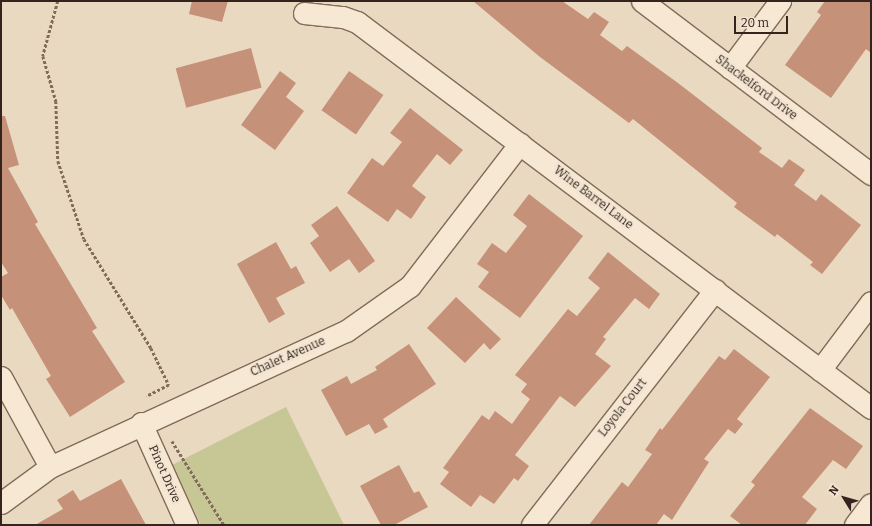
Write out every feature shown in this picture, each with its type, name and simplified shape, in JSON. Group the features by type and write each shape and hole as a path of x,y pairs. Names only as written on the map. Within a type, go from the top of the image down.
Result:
{"street":[{"name":"Shackelford Drive","path":"642,1 871,174"},
{"path":"730,68 780,1"},
{"name":"Wine Barrel Lane","path":"304,13 344,17 357,22 871,408"},
{"name":"Chalet Avenue","path":"1,502 50,467 141,423 346,331 410,286 520,143"},
{"name":"Loyola Court","path":"532,525 715,290"},
{"path":"820,370 871,302"},
{"path":"1,377 50,467"},
{"name":"Pinot Drive","path":"141,423 187,525"},
{"path":"855,525 871,504"}],"path":[{"path":"58,1 43,56 56,101 58,161 84,239 151,348 169,385 147,396"},
{"path":"170,438 224,525"}],"green space":[{"path":"286,407 344,525 201,525 172,465"}],"building":[{"path":"192,1 228,1 222,22 189,14"},
{"path":"473,1 562,1 588,19 594,12 609,22 600,35 622,51 627,46 678,83 762,148 759,152 782,168 789,159 805,170 794,185 816,201 821,194 861,225 822,274 810,265 813,262 777,234 775,237 734,207 737,203 633,119 629,123 540,57"},
{"path":"825,1 871,1 871,53 866,49 831,98 785,65 821,15 817,12"},
{"path":"251,48 262,88 186,108 176,68"},
{"path":"280,71 296,83 286,97 304,111 275,150 241,125"},
{"path":"349,71 383,95 356,134 321,110"},
{"path":"410,108 463,150 450,165 437,154 412,186 426,197 411,219 397,209 388,222 347,193 372,158 383,166 402,142 390,133"},
{"path":"1,116 5,116 19,165 8,168 38,222 35,224 97,328 92,331 125,382 70,417 46,379 51,376 12,308 10,310 1,295 1,277 8,273 1,262"},
{"path":"529,194 583,236 520,318 478,287 489,272 477,264 492,243 506,253 527,226 513,215"},
{"path":"337,206 375,261 359,273 349,259 330,272 310,243 319,236 311,225"},
{"path":"276,242 291,269 296,266 305,283 276,298 285,314 269,323 237,264"},
{"path":"608,252 660,294 649,309 635,298 603,337 606,339 595,354 611,366 575,407 560,396 515,455 529,466 518,481 514,478 494,504 480,495 471,507 440,484 449,472 443,468 482,415 489,420 495,411 512,424 530,399 521,392 527,384 515,375 568,309 577,316 600,288 588,278"},
{"path":"456,297 501,339 490,350 484,343 465,363 427,328"},
{"path":"409,344 436,384 383,419 388,427 375,434 369,424 346,436 321,390 347,376 351,384 377,370 375,367"},
{"path":"734,349 770,377 737,419 743,424 735,434 728,429 704,459 709,462 672,520 664,514 656,525 589,525 622,482 628,487 652,454 645,450 660,428 662,430 719,356 725,360"},
{"path":"810,408 863,446 846,469 833,460 802,497 817,509 805,525 742,525 730,516 755,485 751,482"},
{"path":"399,465 414,493 419,491 428,507 394,525 381,525 360,486"},
{"path":"121,479 146,525 35,525 63,509 57,500 73,490 80,501"}]}
